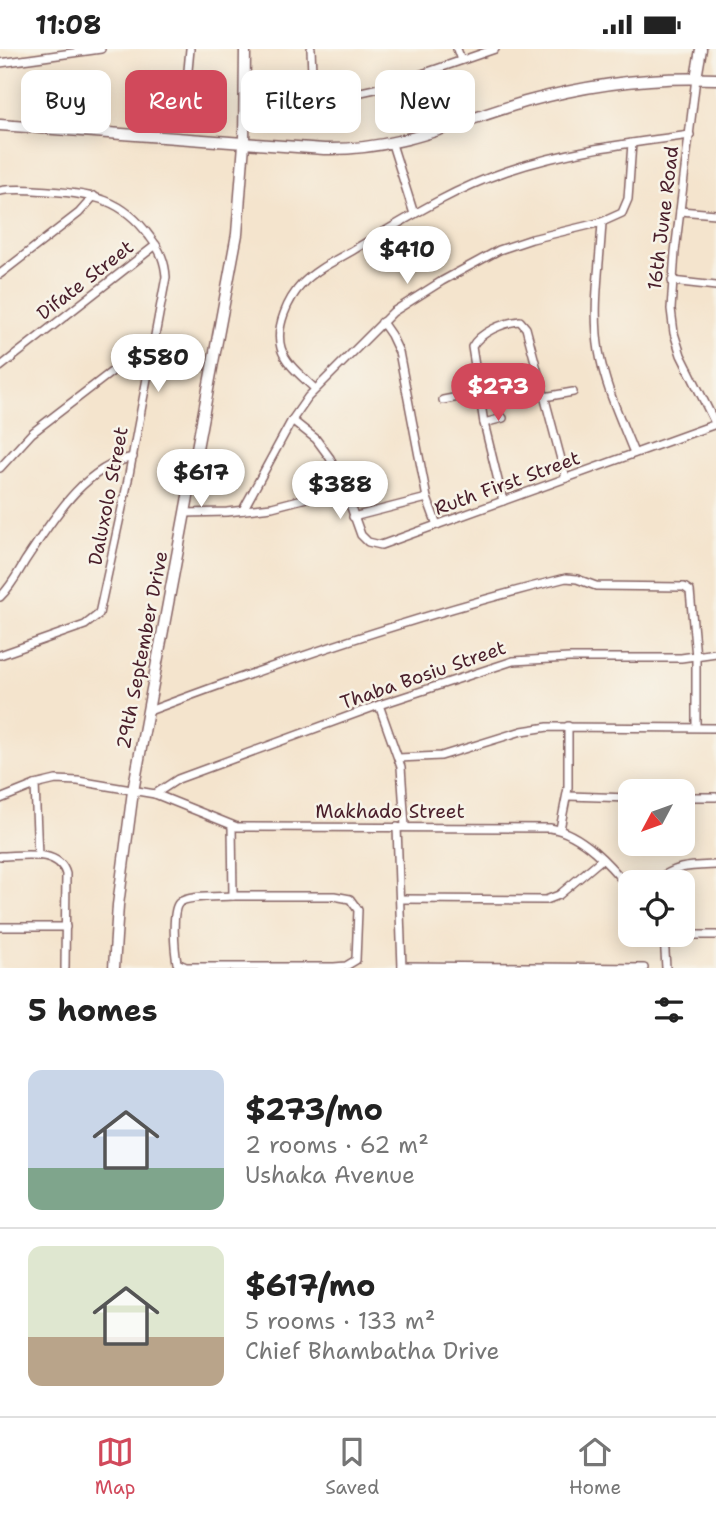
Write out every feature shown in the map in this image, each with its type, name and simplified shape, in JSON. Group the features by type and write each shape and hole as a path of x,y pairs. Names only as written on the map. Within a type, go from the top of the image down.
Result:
{"street":[{"path":"0,62 101,49"},
{"path":"188,70 190,49"},
{"name":"29th September Drive","path":"114,968 118,905 133,791 232,265 244,143 246,49"},
{"path":"311,49 316,82 329,90 352,92 376,90 495,49"},
{"path":"457,49 461,60"},
{"name":"16th June Road","path":"701,49 680,211 671,309 677,344 688,372 716,424"},
{"path":"0,125 336,149 392,144 551,95 610,85 696,78 716,79"},
{"path":"315,389 292,366 281,348 281,331 289,301 311,276 453,193 507,171 632,143 690,135"},
{"path":"243,510 292,420 315,389 382,321 432,286 499,250 617,216 627,204 632,143"},
{"path":"392,144 414,214"},
{"name":"Daluxolo Street","path":"0,191 94,196 124,210 137,221 156,244 166,264 166,277 133,457 99,614 85,625 0,655"},
{"path":"0,274 79,213 94,196"},
{"path":"680,211 716,214"},
{"path":"602,222 597,309 599,352 612,397 634,453"},
{"name":"Difate Street","path":"0,367 156,244"},
{"path":"672,281 716,286"},
{"path":"382,321 399,352 427,498 437,526"},
{"path":"503,501 484,423 472,351 480,336 513,321 520,321 526,328 566,478"},
{"path":"0,468 32,433 154,339"},
{"path":"544,397 573,392"},
{"path":"443,400 479,393"},
{"path":"484,423 503,418"},
{"name":"Ruth First Street","path":"292,420 309,433 323,449 343,487 364,539 376,545 391,543 716,424"},
{"path":"0,597 63,506 95,475 115,463 133,457"},
{"path":"185,513 279,505 368,482"},
{"path":"353,517 427,498"},
{"path":"149,711 255,671 474,601 566,578 578,579 596,586 687,588 696,657 696,726"},
{"name":"Thaba Bosiu Street","path":"155,794 178,779 379,705 521,659 696,657 716,653"},
{"path":"379,705 398,758 402,967 548,965 644,968"},
{"path":"398,758 441,756 522,731 568,726 716,728"},
{"path":"568,726 568,796 560,829 578,839 618,876"},
{"name":"Makhado Street","path":"0,799 56,780 78,781 155,794 232,826 560,829"},
{"path":"35,785 38,856"},
{"path":"568,796 618,798"},
{"path":"695,797 716,797"},
{"path":"232,826 233,896"},
{"path":"0,856 54,858 64,867 65,968"},
{"path":"400,898 546,899 559,895 602,859"},
{"path":"671,870 686,866 716,865"},
{"path":"233,896 342,896 350,899 358,910 358,957 351,964 334,967 238,967 186,967 177,963 174,913 179,903 188,899 233,896"},
{"path":"0,927 66,927"},
{"path":"695,935 716,935"},
{"path":"665,947 666,968"}]}
